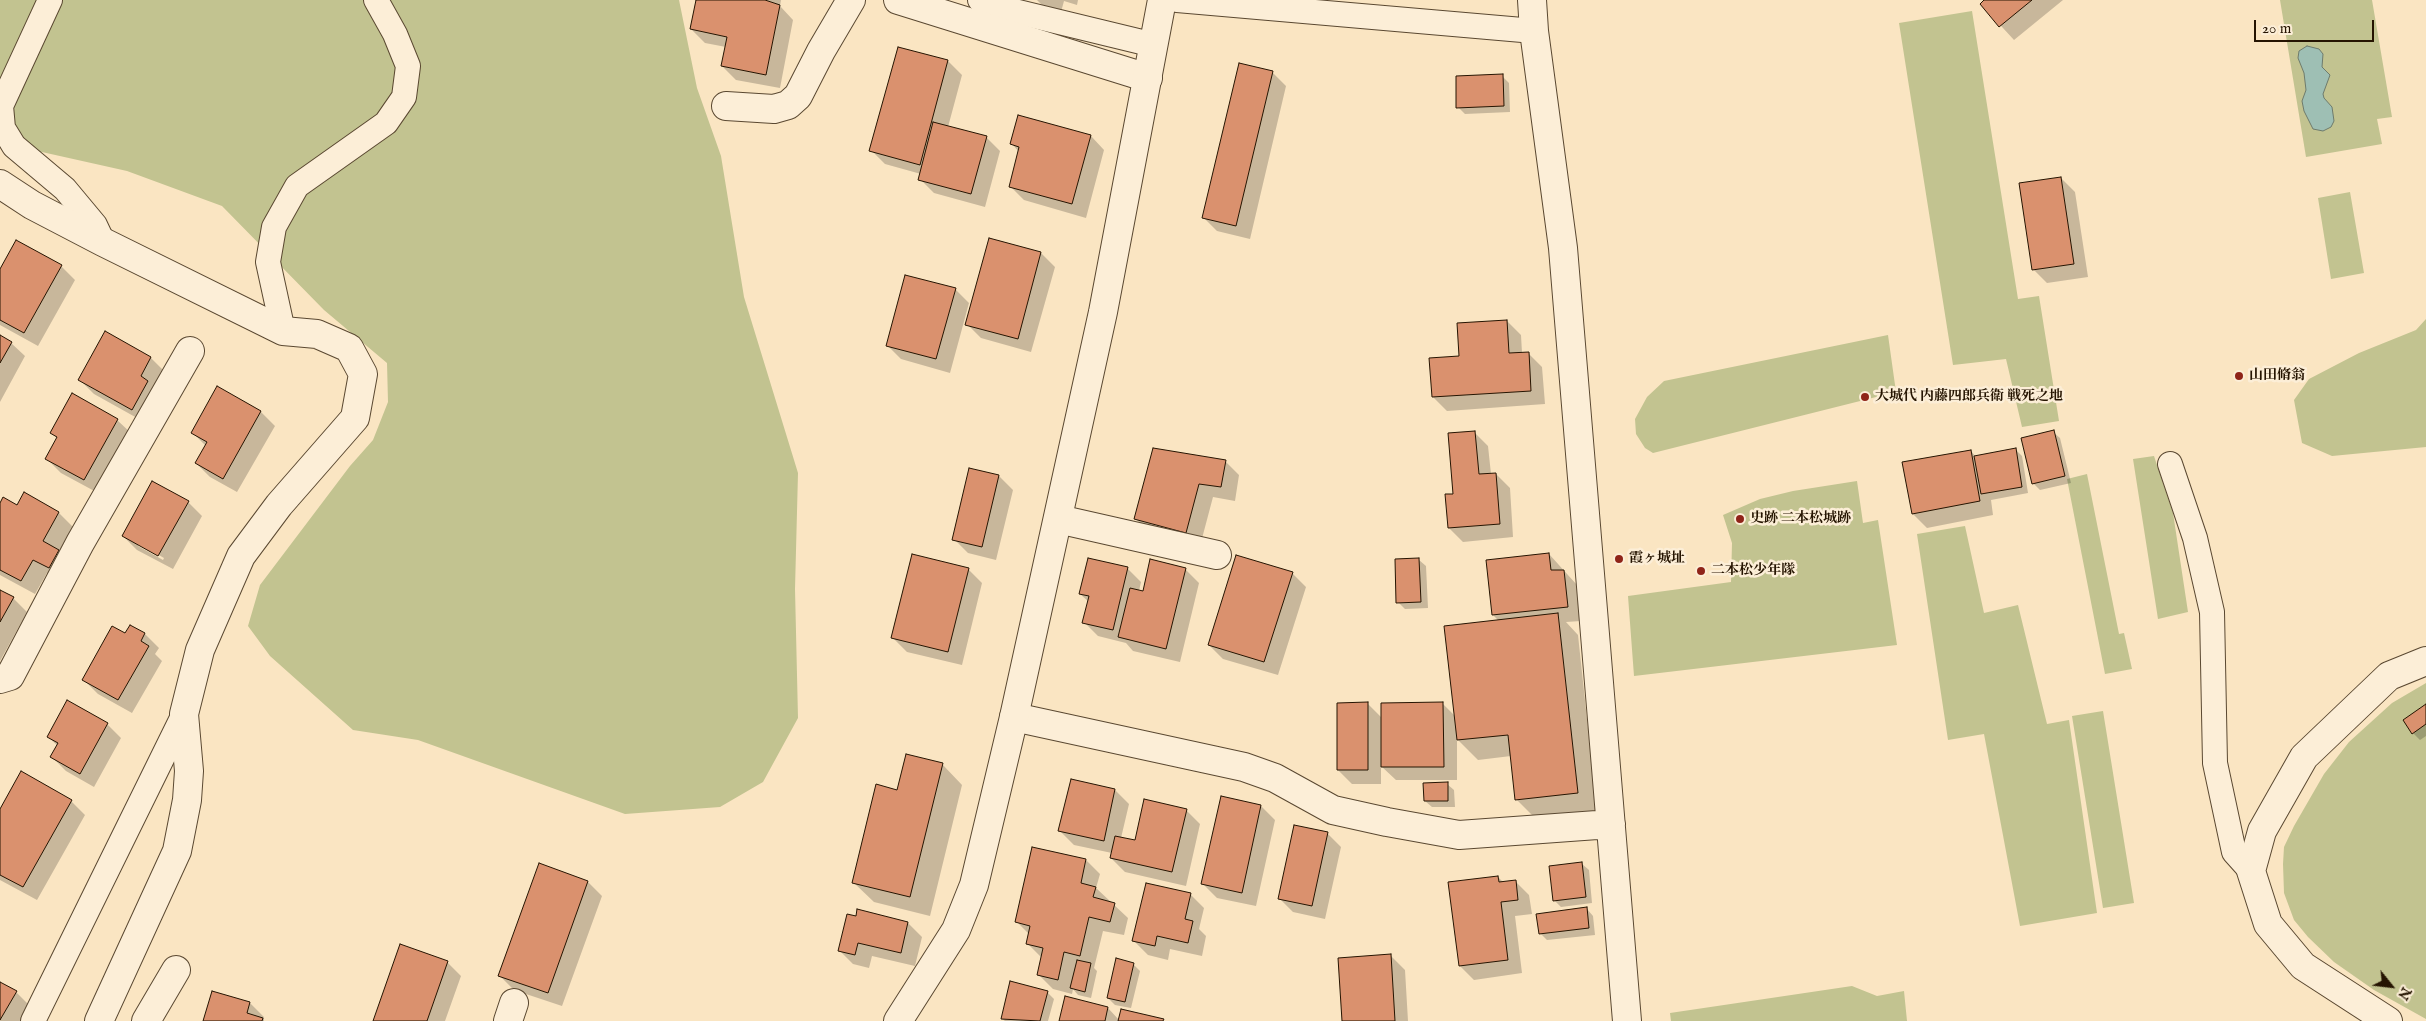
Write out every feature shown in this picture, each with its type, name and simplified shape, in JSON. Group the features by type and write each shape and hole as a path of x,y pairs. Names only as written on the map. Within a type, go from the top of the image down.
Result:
{"street":[{"path":"726,106 774,109 788,105 798,96 825,43 851,0"},
{"path":"898,0 1148,78"},
{"path":"898,1021 956,930 974,885 1014,717 1103,312 1162,0"},
{"path":"1532,0 1534,31 1563,248 1626,1021"},
{"path":"0,184 32,205 103,242 283,331 317,334 349,348 363,374 355,418 279,505 241,556 200,650 184,714 189,771 187,800 177,852 99,1021"},
{"path":"0,679 10,676 80,543 190,351"},
{"path":"1058,519 1217,556"},
{"path":"2388,1021 2303,966 2268,924 2251,871 2262,831 2304,757 2389,676 2426,660"},
{"path":"1014,717 1244,767 1275,778 1333,810 1459,835 1611,824"},
{"path":"146,1021 176,970"}],"lane":[{"path":"50,0 1,106 3,128 14,146 65,189 95,225 103,242"},
{"path":"283,331 268,262 274,227 296,186 386,123 404,97 408,66 395,34 376,0"},
{"path":"980,0 1010,10 1154,45"},
{"path":"1177,0 1534,31"},
{"path":"2170,464 2195,538 2212,612 2215,763 2234,852 2251,871"},
{"path":"33,1021 184,714"}],"green space":[{"path":"0,0 679,0 697,88 721,156 744,297 798,473 795,589 798,718 763,782 720,807 625,814 418,740 353,730 270,656 248,626 260,585 350,466 373,440 388,402 387,363 324,310 222,206 127,171 24,148 0,135"},
{"path":"2280,0 2372,0 2392,117 2377,119 2382,144 2306,157"},
{"path":"1972,11 2018,299 2039,296 2059,421 2022,427 2006,359 1953,365 1899,23"},
{"path":"2350,192 2364,273 2331,279 2318,198"},
{"path":"2426,319 2426,447 2332,456 2302,443 2294,400 2309,379 2359,353 2416,330"},
{"path":"1888,335 1896,392 1653,453 1645,448 1636,434 1635,419 1647,397 1664,381"},
{"path":"2154,456 2173,513 2188,612 2158,619 2133,459"},
{"path":"2087,474 2119,634 2124,633 2132,669 2105,674 2067,479"},
{"path":"1857,481 1863,523 1878,520 1897,645 1634,676 1628,596 1731,582 1732,543 1723,515 1760,499 1793,491"},
{"path":"1965,526 1984,613 2018,605 2047,724 2069,720 2097,913 2020,926 1984,734 1948,740 1917,534"},
{"path":"2426,683 2426,1019 2374,990 2334,962 2308,937 2294,920 2284,893 2283,864 2284,847 2294,826 2324,774 2349,742 2392,703"},
{"path":"2103,711 2134,903 2103,908 2072,716"},
{"path":"1852,986 1877,996 1904,991 1907,1021 1671,1021 1670,1013"}],"water":[{"path":"2307,46 2319,49 2323,54 2322,67 2330,75 2323,94 2332,107 2334,121 2331,127 2323,131 2313,129 2304,111 2302,101 2306,90 2304,73 2298,58 2299,51"}],"building":[{"path":"696,0 765,0 780,5 766,75 721,66 727,37 690,29"},
{"path":"1984,0 2032,0 1999,27 1980,4"},
{"path":"898,47 948,60 920,165 869,151"},
{"path":"1239,63 1273,71 1236,226 1202,218"},
{"path":"1503,74 1504,106 1456,108 1456,76"},
{"path":"1018,115 1091,135 1072,204 1009,187 1019,147 1010,144"},
{"path":"933,122 987,136 971,194 918,180"},
{"path":"2061,177 2074,264 2032,270 2019,183"},
{"path":"989,238 1041,252 1018,339 965,325"},
{"path":"16,240 62,265 24,333 0,320 0,269"},
{"path":"905,275 956,288 936,359 886,346"},
{"path":"1507,320 1509,353 1529,352 1531,391 1432,397 1429,358 1459,356 1457,323"},
{"path":"105,331 151,357 141,376 148,381 132,410 78,380"},
{"path":"0,335 12,342 0,363"},
{"path":"217,386 261,411 223,479 195,463 207,442 191,433"},
{"path":"72,393 118,419 84,480 45,459 57,437 50,433"},
{"path":"2054,430 2065,476 2032,484 2021,438"},
{"path":"1475,431 1479,474 1496,473 1500,524 1448,528 1445,494 1453,494 1448,433"},
{"path":"1153,448 1226,460 1221,487 1199,484 1186,533 1134,519"},
{"path":"2016,448 2022,487 1981,494 1974,456"},
{"path":"1971,450 1980,501 1912,514 1902,462"},
{"path":"969,468 999,475 982,547 952,540"},
{"path":"152,481 189,501 158,556 122,536"},
{"path":"24,492 59,512 43,541 59,550 49,568 33,560 21,581 0,570 0,503 3,497 17,505"},
{"path":"1549,553 1551,570 1564,570 1568,607 1492,615 1486,560"},
{"path":"912,554 969,568 948,652 891,638"},
{"path":"1236,555 1293,572 1264,662 1208,645"},
{"path":"1088,558 1128,567 1113,630 1082,623 1089,596 1079,594"},
{"path":"1419,558 1421,602 1396,603 1395,559"},
{"path":"1150,559 1186,568 1166,649 1118,637 1130,588 1143,591"},
{"path":"0,590 14,597 0,622"},
{"path":"1558,613 1578,793 1515,800 1508,735 1457,740 1444,626"},
{"path":"130,625 145,633 141,641 149,646 118,700 82,680 112,626 125,633"},
{"path":"67,700 108,723 80,774 50,757 58,743 47,737"},
{"path":"1368,702 1368,770 1337,770 1337,703"},
{"path":"1443,702 1444,767 1381,767 1381,703"},
{"path":"2426,704 2426,724 2412,734 2403,720"},
{"path":"906,754 943,763 910,897 852,883 876,784 897,790"},
{"path":"21,771 72,800 23,887 0,875 0,809"},
{"path":"1071,779 1115,789 1104,841 1058,831"},
{"path":"1448,782 1448,801 1424,801 1423,783"},
{"path":"1221,796 1261,805 1242,893 1201,884"},
{"path":"1144,799 1187,809 1172,872 1110,858 1115,836 1135,840"},
{"path":"1294,825 1328,832 1312,906 1278,899"},
{"path":"1032,847 1086,859 1081,883 1096,887 1093,897 1115,903 1110,922 1089,917 1080,956 1064,952 1058,980 1037,975 1043,948 1026,944 1030,926 1015,922"},
{"path":"1582,862 1586,897 1553,901 1549,866"},
{"path":"539,863 588,881 548,993 498,976"},
{"path":"1498,876 1499,882 1516,880 1518,900 1501,902 1508,960 1459,966 1448,882"},
{"path":"1146,883 1191,893 1185,919 1193,921 1188,943 1157,936 1155,946 1132,941"},
{"path":"1587,907 1589,928 1539,934 1536,914"},
{"path":"857,909 908,922 901,953 858,943 855,955 838,951 847,914 856,916"},
{"path":"400,944 448,961 427,1021 373,1021"},
{"path":"1391,954 1395,1021 1342,1021 1338,958"},
{"path":"1116,958 1134,963 1125,1002 1107,998"},
{"path":"1077,960 1091,963 1085,992 1070,988"},
{"path":"1010,981 1048,991 1040,1021 1001,1019"},
{"path":"0,982 17,991 0,1020"},
{"path":"212,991 250,1002 247,1013 263,1018 262,1021 203,1021"},
{"path":"1065,996 1108,1007 1105,1021 1059,1021"},
{"path":"1121,1009 1164,1019 1163,1021 1118,1021"}],"place":[{"name":"山田脩翁","path":"2239,376"},
{"name":"大城代 内藤四郎兵衛 戦死之地","path":"1865,397"},
{"name":"史跡 二本松城跡","path":"1740,519"},
{"name":"霞ヶ城址","path":"1619,559"},
{"name":"二本松少年隊","path":"1701,571"}]}
